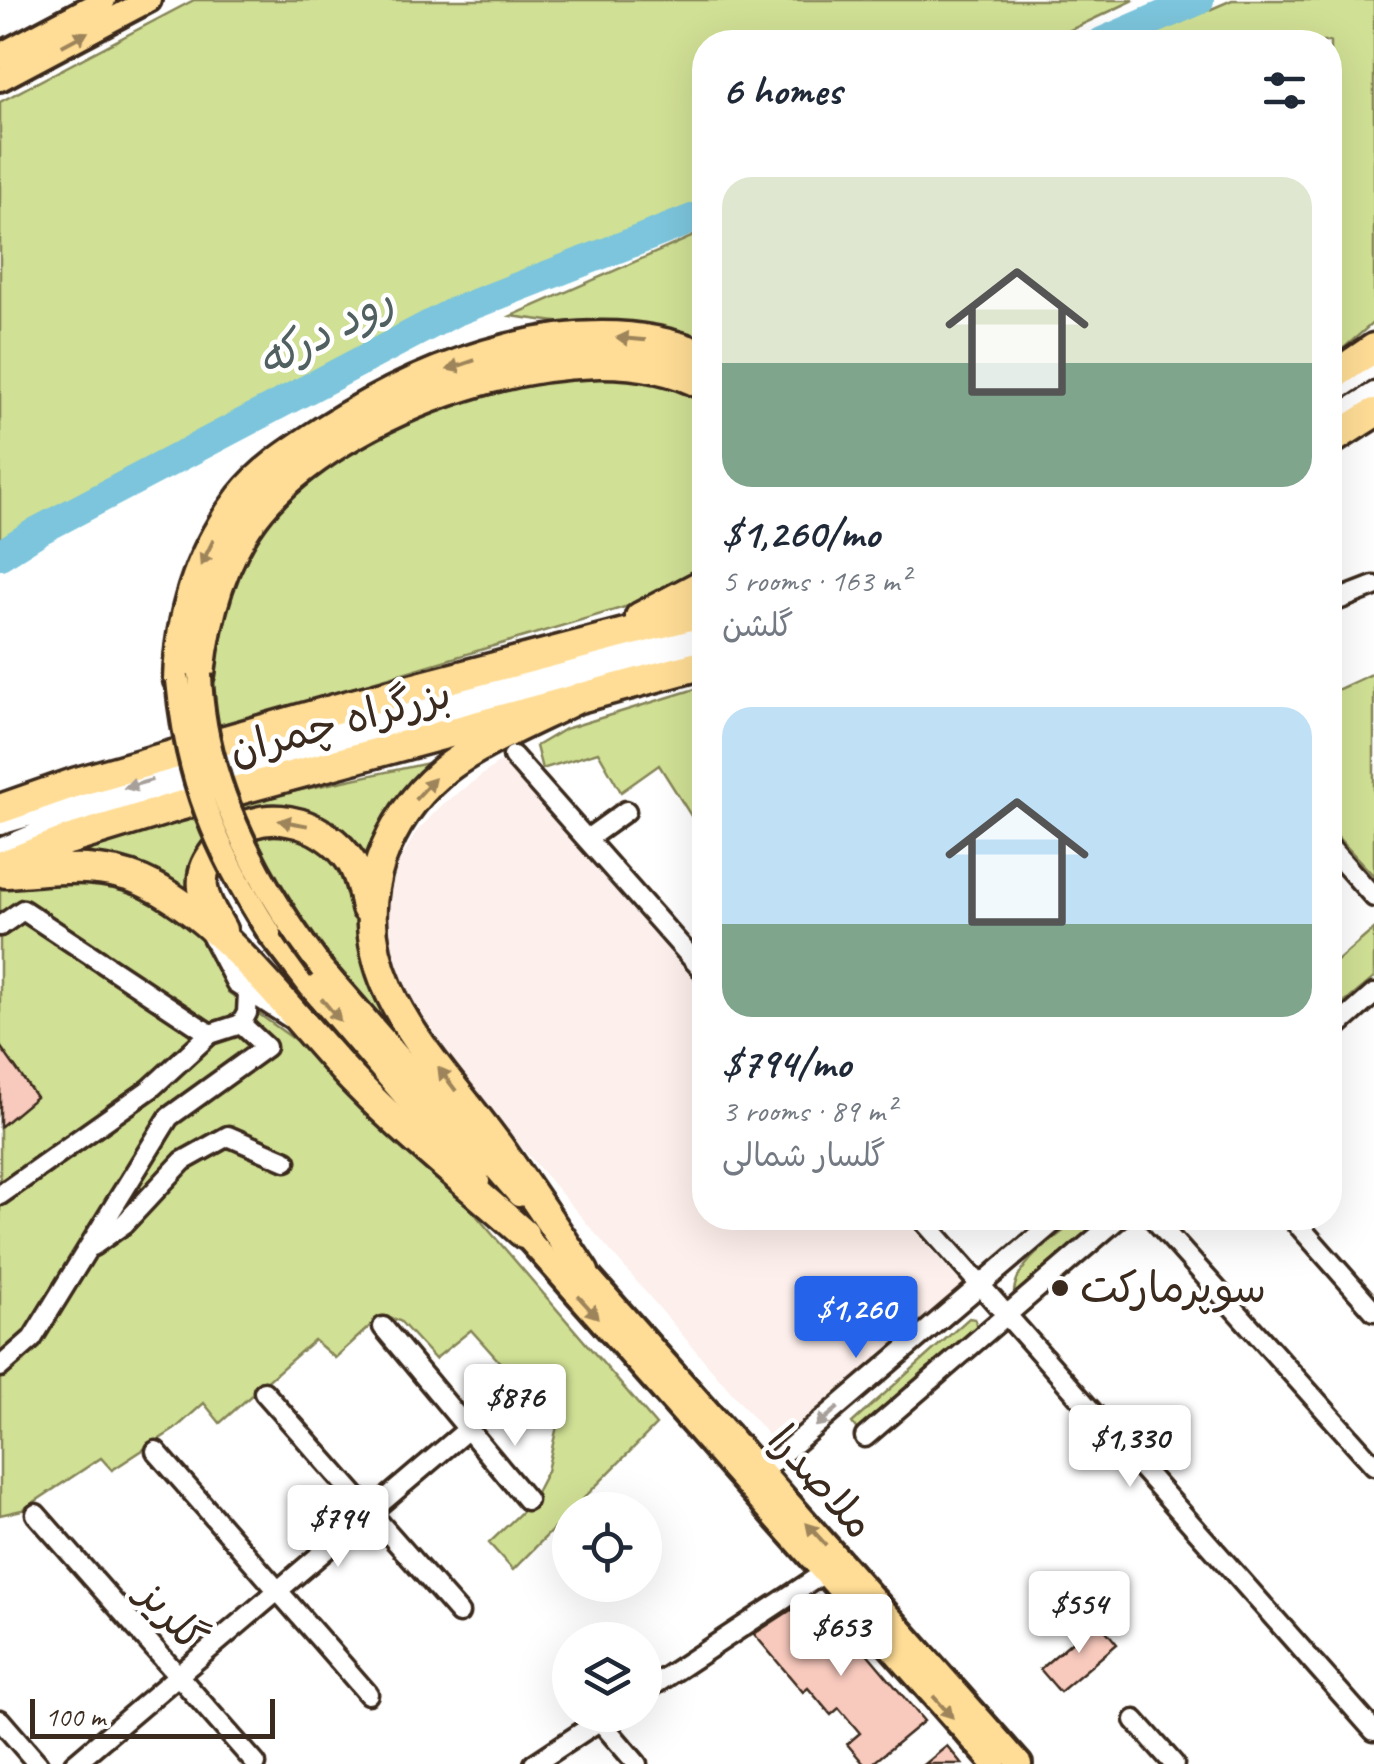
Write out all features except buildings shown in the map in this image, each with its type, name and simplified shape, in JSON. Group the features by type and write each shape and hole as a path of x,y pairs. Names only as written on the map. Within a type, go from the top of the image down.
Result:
{"highway":[{"path":"189,677 184,609 222,522 271,466 340,420 433,375 504,351 543,343 579,338 646,340 692,351"},
{"path":"1342,370 1374,348"},
{"path":"189,677 216,591 253,518 290,478 348,438 451,392 557,364 639,364 692,378"},
{"path":"1342,433 1374,412"},
{"path":"602,639 692,590"},
{"name":"بزرگراه چمران","path":"0,809 77,782 692,615"},
{"name":"بزرگراه چمران","path":"0,866 178,806 692,667"},
{"path":"369,919 384,852 394,829 418,796 455,762 580,697"},
{"path":"231,948 203,892 202,874 225,838 270,819 308,825 327,836 342,850 360,882 383,979 406,1026 499,1147 584,1272"},
{"path":"0,874 87,866 114,872 163,892 207,925 360,1087 524,1234"}],"main road":[{"path":"0,55 104,0"},
{"path":"0,79 150,0"},
{"path":"189,677 186,748 201,802 227,862 270,934 310,986 479,1165"},
{"path":"189,677 223,794 267,886 322,968 479,1165"},
{"name":"ملاصدرا","path":"479,1165 584,1272 1020,1764"},
{"name":"ملاصدرا","path":"479,1165 524,1234 994,1764"}],"street":[{"path":"1342,388 1374,367"},
{"path":"1342,412 1374,392"},
{"path":"1342,598 1374,586"},
{"path":"0,825 224,758 692,633"},
{"path":"0,848 36,833 174,791 692,651"},
{"path":"513,756 692,956"},
{"path":"586,839 626,811"},
{"path":"1342,861 1374,896"},
{"path":"0,926 22,910 210,1034"},
{"path":"207,925 226,968 248,994 301,1023"},
{"path":"0,1195 150,1089 210,1034 241,1024 247,1013 248,994"},
{"path":"1342,1022 1374,994"},
{"path":"0,1368 32,1339 169,1117 266,1047 241,1024"},
{"path":"86,1251 124,1224 183,1161 228,1136 286,1161"},
{"path":"932,1230 1374,1730"},
{"path":"762,1472 1045,1230"},
{"path":"865,1437 1105,1230"},
{"path":"1165,1230 1374,1466"},
{"path":"1303,1230 1374,1311"},
{"path":"383,1327 527,1500"},
{"path":"264,1392 459,1613"},
{"path":"74,1764 468,1429"},
{"path":"156,1451 368,1694"},
{"name":"گلریز","path":"36,1514 256,1764"},
{"path":"662,1680 824,1573"},
{"path":"0,1720 38,1764"},
{"path":"1136,1720 1174,1764"},
{"path":"534,1764 583,1732"},
{"path":"614,1732 637,1764"}],"shaded area":[{"path":"501,761 692,978 692,1230 914,1230 966,1289 780,1449 417,1025 393,972 384,920 397,867 416,832 443,804"}],"green space":[{"path":"194,0 1134,0 1070,30 692,30 692,211 293,403 0,563 0,102"},
{"path":"1232,0 1374,0 1374,322 1345,347 1342,349 1342,30 1163,30"},
{"path":"692,237 692,340 511,316"},
{"path":"615,370 692,392 692,580 662,596 211,730 207,680 233,569 281,500 357,442 510,383"},
{"path":"1374,673 1374,876 1342,842 1342,688"},
{"path":"692,690 692,817 659,765 621,792 598,752 542,769 536,746 565,729"},
{"path":"438,761 369,888 356,851 241,820 235,804"},
{"path":"193,811 207,847 199,895 40,865"},
{"path":"278,829 300,831 351,875 369,960 490,1144 346,986 272,879 250,837"},
{"path":"49,877 94,877 148,894 204,938 228,980 228,992 298,1042 439,1172 656,1425 590,1492 552,1492 552,1530 513,1570 489,1543 530,1504 547,1471 557,1426 471,1330 435,1359 400,1321 381,1316 335,1358 314,1340 220,1423 204,1403 175,1429 112,1470 101,1458 22,1510 0,1515 0,890"},
{"path":"1374,929 1374,978 1342,1005 1342,957"},
{"path":"1064,1230 1089,1230 1014,1295 1021,1272"},
{"path":"969,1318 975,1319 977,1329 858,1431 852,1423"}],"waterway":[{"name":"رود درکه","path":"1130,30 1199,0"},
{"name":"رود درکه","path":"0,555 38,531 454,312 692,219"}],"place":[{"name":"سوپرمارکت","path":"1060,1288"}]}
